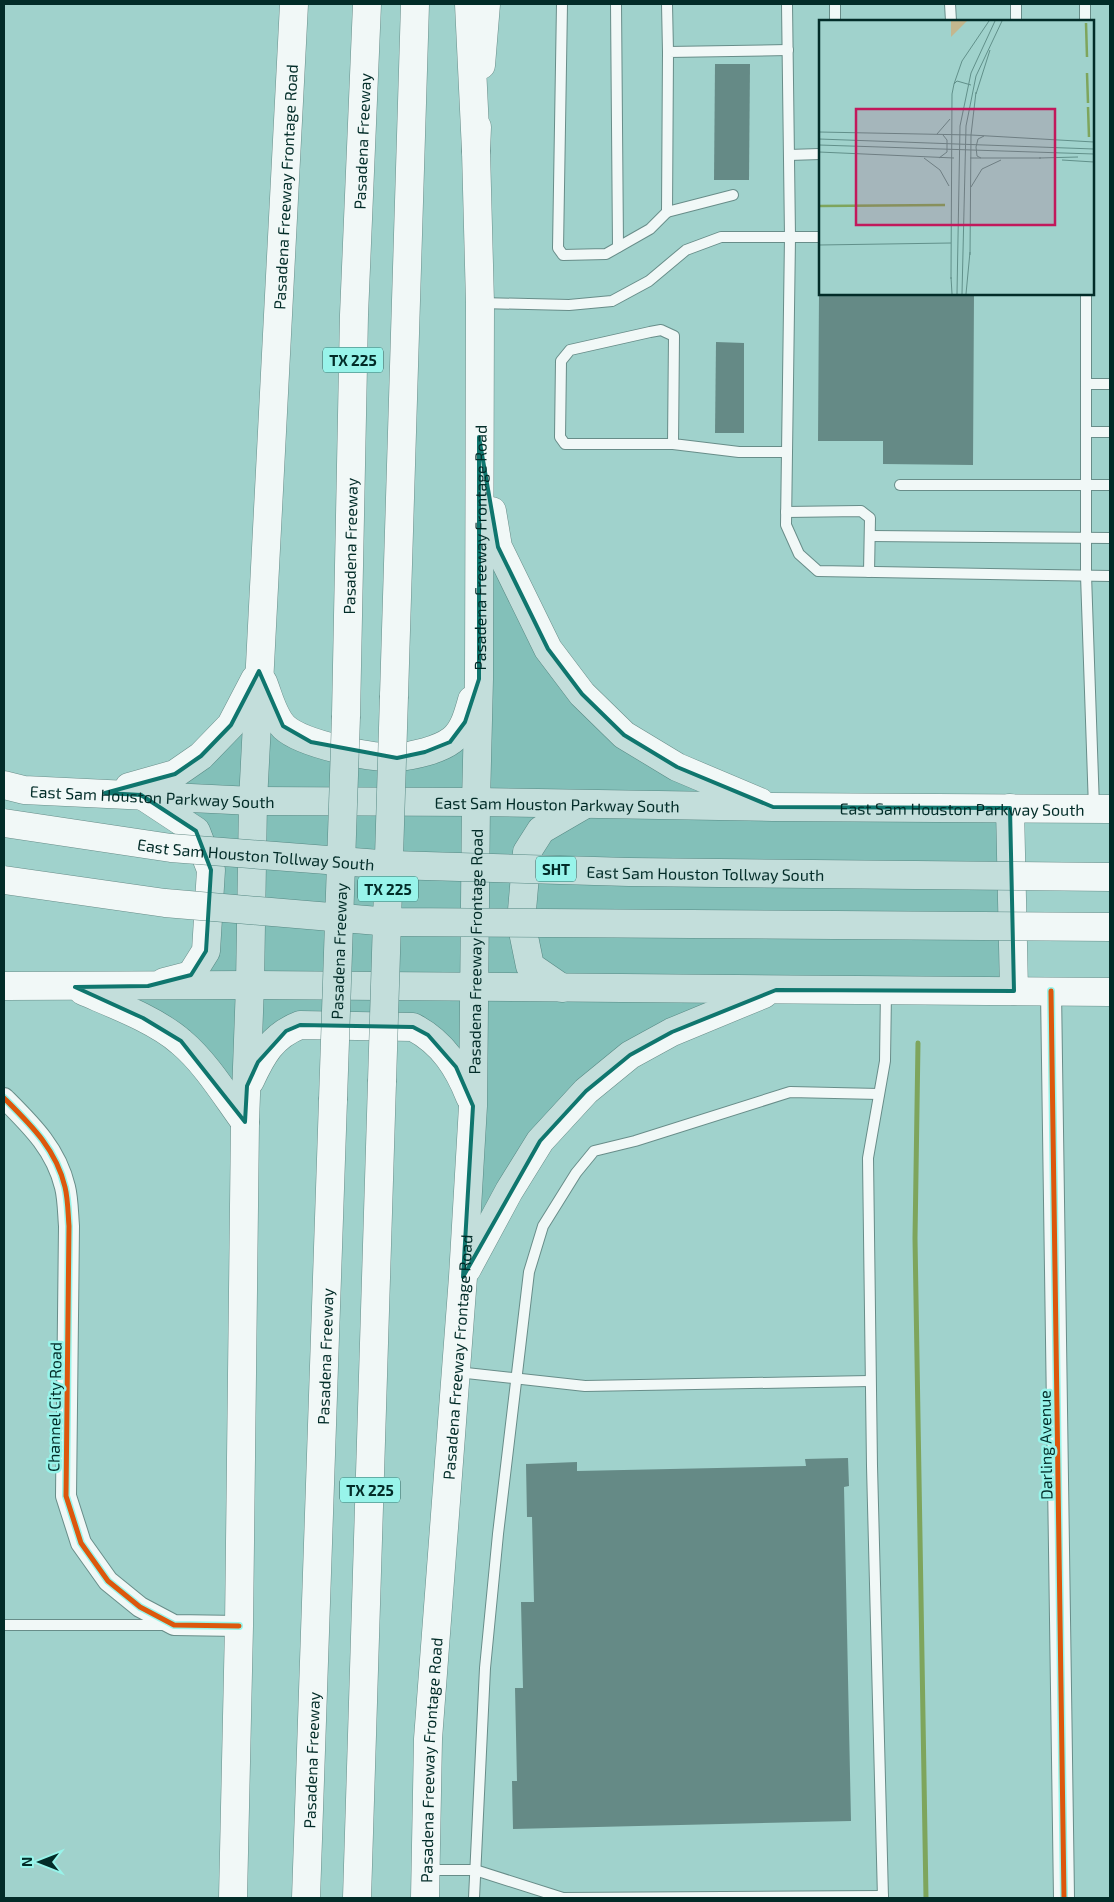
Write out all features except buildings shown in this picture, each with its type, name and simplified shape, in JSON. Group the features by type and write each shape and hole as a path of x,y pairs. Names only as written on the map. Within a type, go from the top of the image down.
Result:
{"main road":[{"name":"Pasadena Freeway Frontage Road","path":"233,1898 239,1626 245,1122 250,985 253,801 294,4"},
{"path":"352,4 354,315"},
{"name":"Pasadena Freeway","path":"306,1898 346,716 354,315 368,4"},
{"name":"TX 225","path":"357,1898 415,4"},
{"path":"469,4 476,152"},
{"name":"Pasadena Freeway Frontage Road","path":"425,1898 428,1739 463,1277 473,1106 479,679 480,303 476,152 486,4"},
{"path":"479,437 498,547 548,649 582,694 624,735 677,767 773,807"},
{"path":"259,671 276,716 283,726 292,733 311,742 368,755 397,758 425,752 450,742 465,722 479,679"},
{"path":"105,793 175,774 201,756 231,725 259,671"},
{"name":"East Sam Houston Parkway South","path":"4,785 24,790 253,801 1102,809"},
{"path":"141,795 196,831 211,870 206,951 191,974 148,986"},
{"path":"562,988 530,966 521,922 528,852 541,830 584,805"},
{"path":"1010,808 1014,991"},
{"name":"East Sam Houston Tollway South","path":"4,823 171,848 392,865 629,872 1110,877"},
{"path":"4,880 165,903 390,922 1110,927"},
{"path":"4,986 250,985 1110,992"},
{"path":"74,987 143,1018 181,1041 212,1075 245,1122"},
{"path":"463,1277 509,1191 540,1141 586,1091 630,1054 664,1037 776,990"},
{"path":"247,1086 258,1062 272,1043 286,1031 300,1025 413,1027 428,1035 441,1047 456,1067 473,1106"}],"street":[{"name":"Darling Avenue","path":"1051,991 1064,1898"},
{"name":"Channel City Road","path":"4,1098 27,1121 50,1149 66,1188 69,1226 66,1496 81,1543 108,1581 140,1607 174,1625 239,1626"}],"lane":[{"path":"562,4 558,248 563,255 606,254 650,229 667,212 733,196"},
{"path":"616,4 618,247"},
{"path":"667,212 668,4"},
{"path":"787,4 790,237 786,525 799,554 818,571 1110,576"},
{"path":"835,4 835,20"},
{"path":"950,4 950,20"},
{"path":"1016,4 1016,20"},
{"path":"1085,4 1085,20"},
{"path":"668,52 788,50"},
{"path":"789,155 819,154"},
{"path":"480,303 569,305 612,301 649,281 686,250 721,237 819,238"},
{"path":"1086,295 1086,575 1102,809"},
{"path":"673,444 674,336 661,330 570,350 561,361 560,437 565,444 673,444 739,452 787,452"},
{"path":"1086,384 1110,384"},
{"path":"1086,432 1110,432"},
{"path":"900,485 1110,484"},
{"path":"786,512 861,511 870,518 870,572"},
{"path":"870,536 1110,538"},
{"path":"425,1870 475,1870 563,1898 883,1897 870,1381 868,1158 885,1061 886,990"},
{"path":"474,1898 485,1668 498,1534 518,1378 529,1272 544,1226 576,1173 594,1151 635,1141 790,1092 879,1094"},
{"path":"456,1372 585,1386 870,1381"},
{"path":"4,1625 174,1625"}],"highlighted area":[{"path":"479,437 498,547 548,649 582,694 624,735 677,767 773,807 1010,808 1014,991 776,990 672,1032 630,1055 586,1091 540,1141 463,1277 473,1106 456,1067 428,1035 413,1027 300,1025 286,1031 258,1062 247,1086 245,1122 181,1041 143,1018 75,987 148,986 191,975 206,951 211,870 196,831 141,795 105,793 175,774 201,756 231,725 259,671 283,726 311,742 397,758 425,752 450,742 465,722 479,679"}],"waterway":[{"path":"918,1043 915,1238 926,1898"}],"cycle path":[{"path":"1051,991 1064,1898"},
{"path":"4,1098 33,1128 49,1149 61,1173 66,1192 69,1226 66,1496 81,1543 108,1581 140,1607 174,1625 239,1626"}]}
